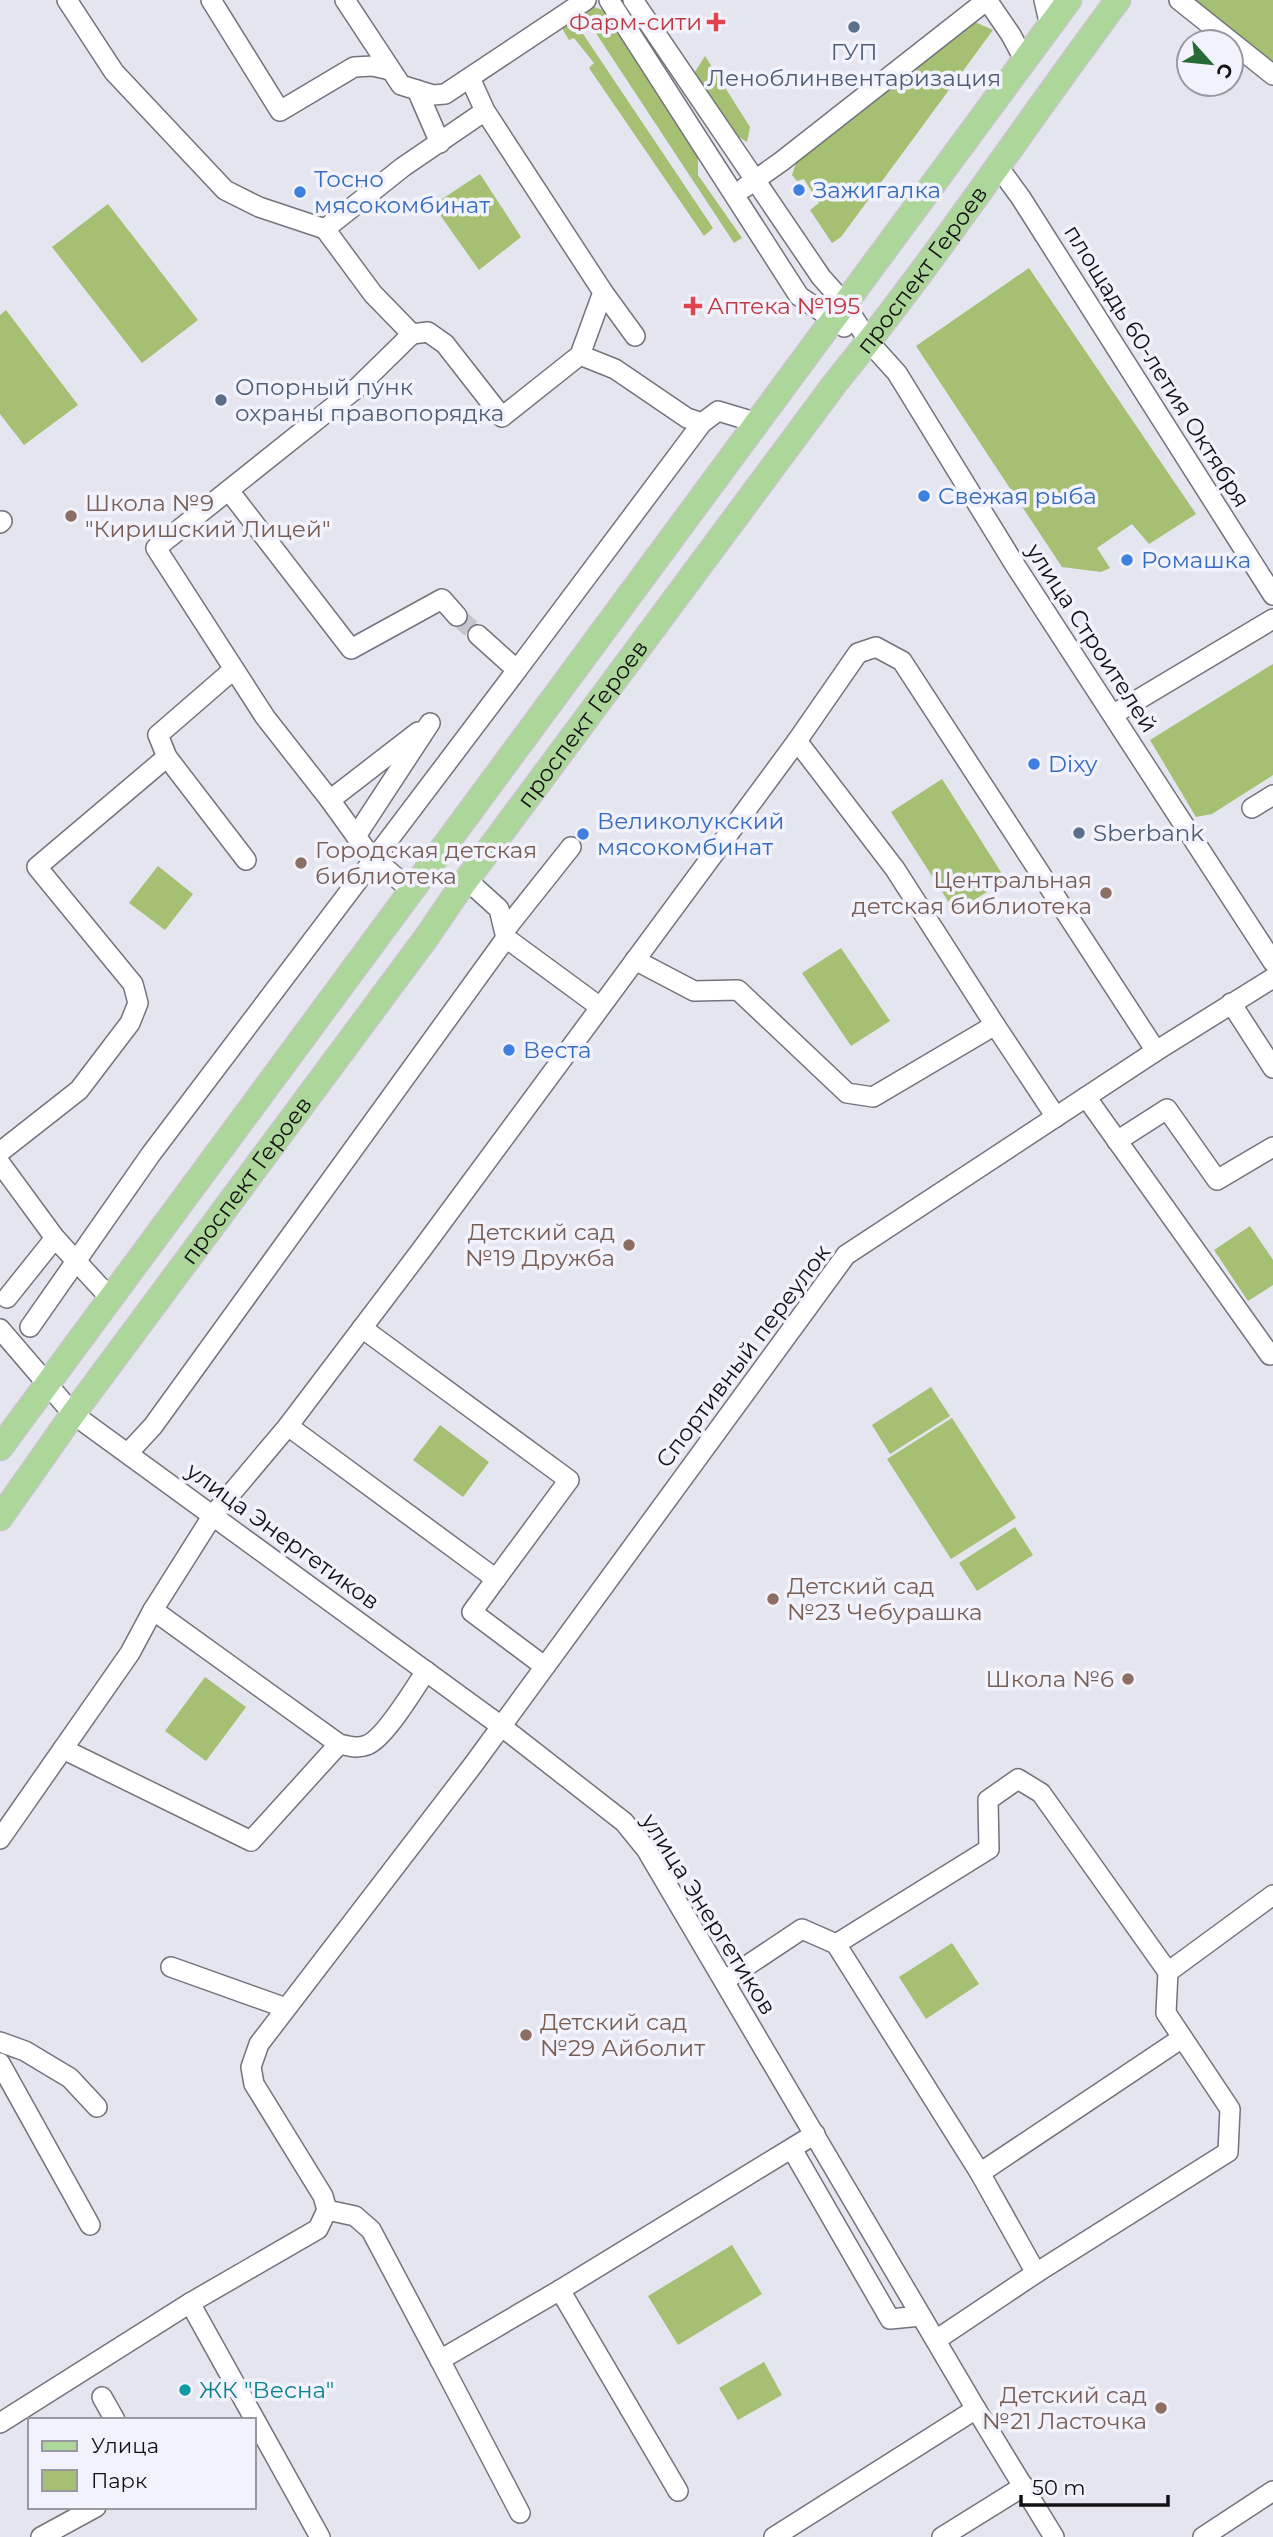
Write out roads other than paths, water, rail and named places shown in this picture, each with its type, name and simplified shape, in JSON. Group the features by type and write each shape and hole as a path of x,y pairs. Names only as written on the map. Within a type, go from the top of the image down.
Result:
{"main road":[{"name":"проспект Героев","path":"0,1448 1069,0"},
{"name":"проспект Героев","path":"0,1518 467,880 836,382 869,342 1118,0"}],"street":[{"path":"67,0 114,72 225,190 260,207 325,229 373,294 412,334"},
{"path":"211,0 280,111 354,67 373,66 390,70"},
{"path":"345,0 401,85 433,95 445,94 586,0"},
{"name":"улица Строителей","path":"609,0 799,296 839,312"},
{"path":"735,194 782,161 987,0 1025,61"},
{"path":"1044,0 1050,26"},
{"path":"1179,0 1273,75"},
{"path":"622,20 640,3"},
{"name":"улица Строителей","path":"640,3 821,277 839,312 897,373 1015,565 1273,962"},
{"path":"470,78 485,111 635,337"},
{"path":"417,90 440,144"},
{"path":"325,229 403,167 485,111"},
{"name":"площадь 60-летия Октября","path":"997,165 1021,198 1273,595"},
{"path":"412,891 374,861 265,717 156,548 230,492 358,387 412,334 428,332 445,344 502,417 580,355 603,292"},
{"path":"580,355 615,369 687,418 702,423"},
{"path":"30,1327 151,1154 702,423 718,411 758,423"},
{"path":"230,492 351,649 442,599 457,617"},
{"path":"1114,715 1273,619"},
{"path":"478,635 517,670"},
{"path":"0,1839 130,1653 153,1609 213,1515 288,1426 362,1328 797,741 858,653 876,647 902,661 1156,1051"},
{"path":"233,670 158,735 167,757 246,860"},
{"path":"330,800 430,723 356,836"},
{"path":"797,741 895,869 1056,1117"},
{"path":"0,1152 79,1090 130,1023 138,1003 133,984 37,867 167,757"},
{"path":"1252,808 1273,795"},
{"path":"128,1453 153,1426 505,934 571,847"},
{"path":"467,880 499,909 505,934 600,1007"},
{"path":"635,960 694,991 738,990 847,1093 873,1097 995,1026"},
{"name":"Спортивный переулок","path":"327,2210 323,2196 254,2084 251,2067 259,2044 501,1726 846,1255 1156,1051 1273,978"},
{"path":"1231,1003 1273,1068"},
{"path":"1086,1097 1270,1355"},
{"path":"1117,1141 1167,1109 1217,1180 1273,1147"},
{"path":"0,1163 55,1238 111,1299"},
{"path":"7,1298 55,1238"},
{"name":"улица Энергетиков","path":"0,1328 73,1415 501,1726 624,1822 646,1849 976,2409 1055,2537"},
{"path":"362,1328 569,1480 472,1612 544,1667"},
{"path":"288,1426 496,1579"},
{"path":"153,1609 339,1744 355,1747 369,1745 380,1737 426,1671"},
{"path":"62,1749 251,1842 339,1744"},
{"path":"836,1944 989,1849 988,1800 1018,1779 1041,1793 1168,1972 1166,2013 1230,2109 1228,2152 1036,2273 936,2340"},
{"path":"1168,1972 1273,1895"},
{"path":"724,1981 802,1929 836,1944 980,2173 1036,2273"},
{"path":"170,1966 286,2008"},
{"path":"980,2173 1182,2038"},
{"path":"0,2042 24,2051 70,2078 97,2108"},
{"path":"0,2063 90,2225"},
{"path":"440,2360 815,2134"},
{"path":"792,2149 890,2319 921,2316"},
{"path":"0,2423 190,2303 318,2229 327,2210 355,2216 371,2230 520,2513"},
{"path":"560,2290 678,2491"},
{"path":"190,2303 254,2418"},
{"path":"102,2397 114,2418"},
{"path":"774,2537 976,2409"},
{"path":"256,2422 320,2537"},
{"path":"942,2537 1024,2486"},
{"path":"1203,2537 1273,2491"},
{"path":"41,2537 92,2509"}],"tunnel":[{"path":"457,616 478,635"}],"place":[{"name":"Фарм-сити","path":"716,22"},
{"name":"ГУП Леноблинвентаризация","path":"854,27"},
{"name":"Зажигалка","path":"799,190"},
{"name":"Тосно мясокомбинат","path":"300,192"},
{"name":"Аптека №195","path":"693,306"},
{"name":"Опорный пунк охраны правопорядка","path":"221,400"},
{"name":"Свежая рыба","path":"924,496"},
{"name":"Школа №9 \"Киришский Лицей\"","path":"71,516"},
{"name":"Ромашка","path":"1127,560"},
{"name":"Dixy","path":"1034,764"},
{"name":"Sberbank","path":"1079,833"},
{"name":"Великолукский мясокомбинат","path":"583,834"},
{"name":"Городская детская библиотека","path":"301,863"},
{"name":"Центральная детская библиотека","path":"1106,893"},
{"name":"Веста","path":"509,1050"},
{"name":"Детский сад №19 Дружба","path":"629,1245"},
{"name":"Детский сад №23 Чебурашка","path":"773,1599"},
{"name":"Школа №6","path":"1128,1679"},
{"name":"Детский сад №29 Айболит","path":"526,2035"},
{"name":"ЖК \"Весна\"","path":"185,2390"},
{"name":"Детский сад №21 Ласточка","path":"1161,2408"}]}
